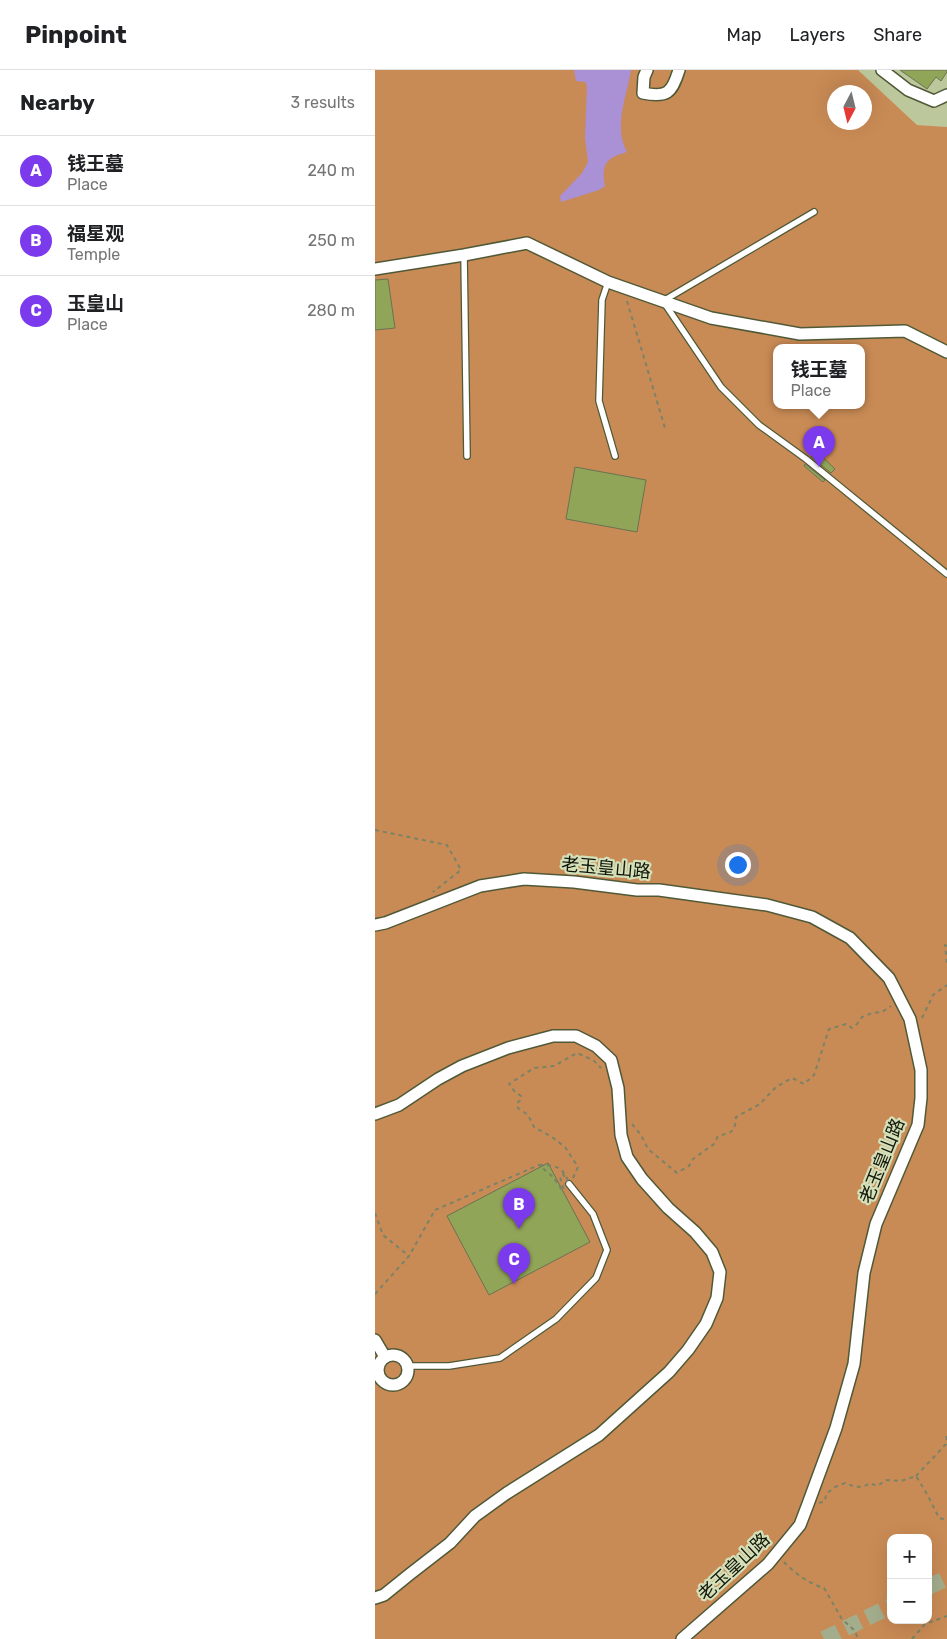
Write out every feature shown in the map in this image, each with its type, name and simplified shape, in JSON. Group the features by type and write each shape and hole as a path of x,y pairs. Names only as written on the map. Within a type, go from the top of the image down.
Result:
{"street":[{"path":"647,70 644,77 643,93 659,96 669,90 676,81 679,70"},
{"path":"882,70 908,90 934,101 947,94"},
{"path":"375,269 527,243 608,282 711,318 799,334 905,331 947,352"},
{"name":"老玉皇山路","path":"375,925 385,923 480,886 524,880 574,882 637,890 659,890 767,905 812,916 850,938 889,978 910,1019 921,1070 921,1098 917,1125 876,1224 863,1272 854,1364 836,1428 801,1525 768,1564 682,1639"},
{"path":"375,1114 399,1105 438,1079 462,1066 527,1041 553,1036 576,1036 596,1046 611,1060 618,1088 621,1135 627,1157 642,1180 667,1208 695,1232 712,1252 720,1272 717,1298 706,1324 688,1350 669,1372 599,1435 507,1492 475,1516 449,1543 411,1574 384,1595 375,1598"},
{"path":"375,1340 385,1357"},
{"path":"390,1355 403,1358 408,1366 404,1380 400,1383 385,1383 379,1375 379,1365 385,1357 390,1355"}],"lane":[{"path":"814,212 663,301 721,387 759,425 806,459 947,574"},
{"path":"464,255 467,456"},
{"path":"608,282 602,300 599,402 615,456"},
{"path":"408,1366 449,1366 500,1358 556,1319 596,1278 607,1250 593,1214 569,1184"}],"path":[{"path":"623,287 665,428"},
{"path":"375,830 447,845 461,870 427,896 425,908"},
{"path":"947,946 945,945 947,963"},
{"path":"910,1019 923,1018 933,995 947,985"},
{"path":"620,1115 632,1124 641,1135 648,1149 677,1173 689,1166 693,1159 714,1144 718,1136 733,1131 736,1117 760,1104 776,1087 791,1078 804,1084 813,1076 829,1029 846,1024 852,1028 861,1017 882,1012 894,1004"},
{"path":"569,1184 578,1167 565,1147 534,1127 528,1115 518,1108 517,1103 521,1100 521,1096 509,1084 534,1068 555,1066 577,1053 593,1060 602,1069"},
{"path":"375,1294 409,1256 435,1210 539,1165 550,1165 560,1168 567,1174 569,1184"},
{"path":"539,1165 553,1177 562,1190 564,1190 561,1175 563,1174 569,1184"},
{"path":"375,1213 383,1235 409,1256"},
{"path":"808,1504 825,1501 826,1494 835,1487 845,1483 862,1488 870,1483 877,1486 887,1480 901,1481 916,1476 946,1444 947,1433"},
{"path":"916,1476 939,1518 947,1520"},
{"path":"777,1554 789,1567 815,1585 824,1588 842,1619 855,1631 858,1639"},
{"path":"912,1639 925,1624 947,1616"}],"shaded area":[{"path":"375,70 858,70 917,125 947,127 947,1639 375,1639"},
{"path":"574,70 631,70 621,121 621,132 627,152 614,157 607,163 604,172 605,186 599,190 561,202 560,196 582,173 588,162 585,137 587,86 585,82 576,81"},
{"path":"858,70 947,70 947,127 917,125"}],"building":[{"path":"900,70 947,70 947,72 941,81 936,77 927,89"},
{"path":"388,279 395,328 375,330 375,280"},
{"path":"816,451 835,469 831,473 811,457"},
{"path":"805,464 825,480 823,482 804,466"},
{"path":"575,467 646,480 637,532 566,519"},
{"path":"548,1163 590,1242 489,1295 447,1216"}],"tunnel":[{"path":"932,1585 947,1578"},
{"path":"824,1639 887,1608"}],"place":[{"name":"钱王墓","path":"819,467"},
{"name":"福星观","path":"519,1229"},
{"name":"玉皇山","path":"514,1284"}]}
